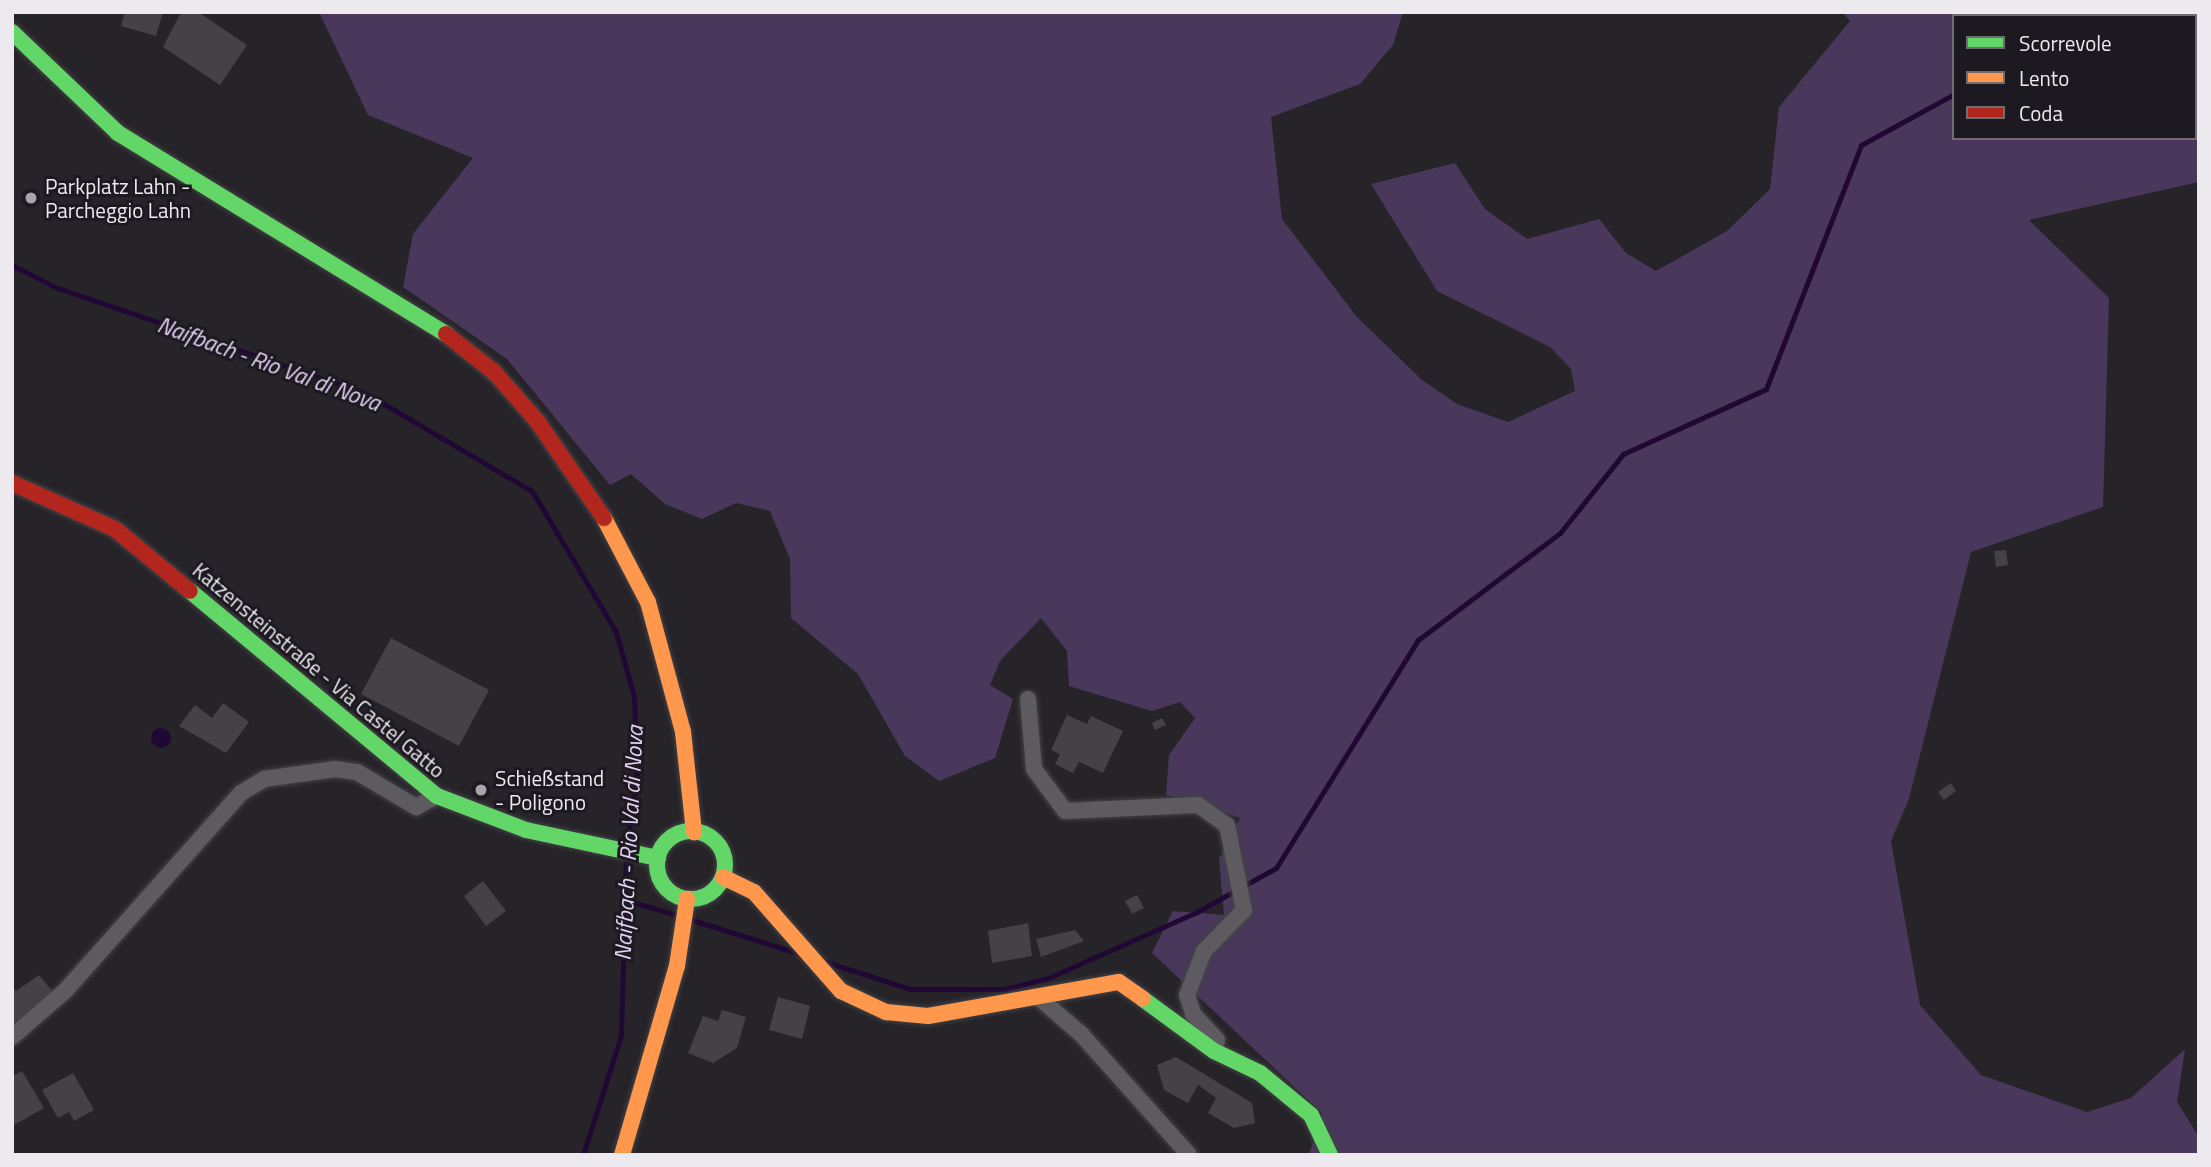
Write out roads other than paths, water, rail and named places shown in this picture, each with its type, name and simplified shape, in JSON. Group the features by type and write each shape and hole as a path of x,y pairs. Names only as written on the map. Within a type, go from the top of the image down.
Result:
{"main road":[{"path":"12,32 118,133 160,164 440,330 494,372 537,421 586,485 648,602 681,720 694,832"},
{"name":"Katzensteinstraße - Via Castel Gatto","path":"12,483 115,529 437,796 526,830 658,858"},
{"path":"687,905 667,889 658,858 667,841 694,832"},
{"path":"687,905 708,894 723,877 720,848 694,832"},
{"path":"723,877 754,892 841,991 886,1012 928,1016 1119,982 1214,1051 1260,1073 1311,1115 1330,1155"},
{"path":"622,1155 684,928 687,905"}],"street":[{"path":"1028,699 1034,769 1065,811 1198,805 1215,811 1227,825 1243,890 1233,927 1204,951 1187,995 1193,1014 1216,1040 1214,1051"},
{"path":"12,1037 66,990 241,793 264,779 335,769 357,772 416,807 437,796"},
{"path":"1038,997 1081,1034 1189,1155"}],"waterway":[{"path":"826,962 910,989 1005,989 1048,978 1195,913 1276,868 1418,640 1560,533 1623,454 1766,389 1861,145 1952,95"},
{"name":"Naifbach - Rio Val di Nova","path":"12,265 55,287 367,394 532,491 616,632 634,697 637,774 627,844"},
{"name":"Naifbach - Rio Val di Nova","path":"583,1155 621,1035 626,857"},
{"path":"625,900 680,916"},
{"path":"689,919 797,953"}],"place":[{"name":"Parkplatz Lahn - Parcheggio Lahn","path":"31,198"},
{"name":"Schießstand - Poligono","path":"481,790"}]}
